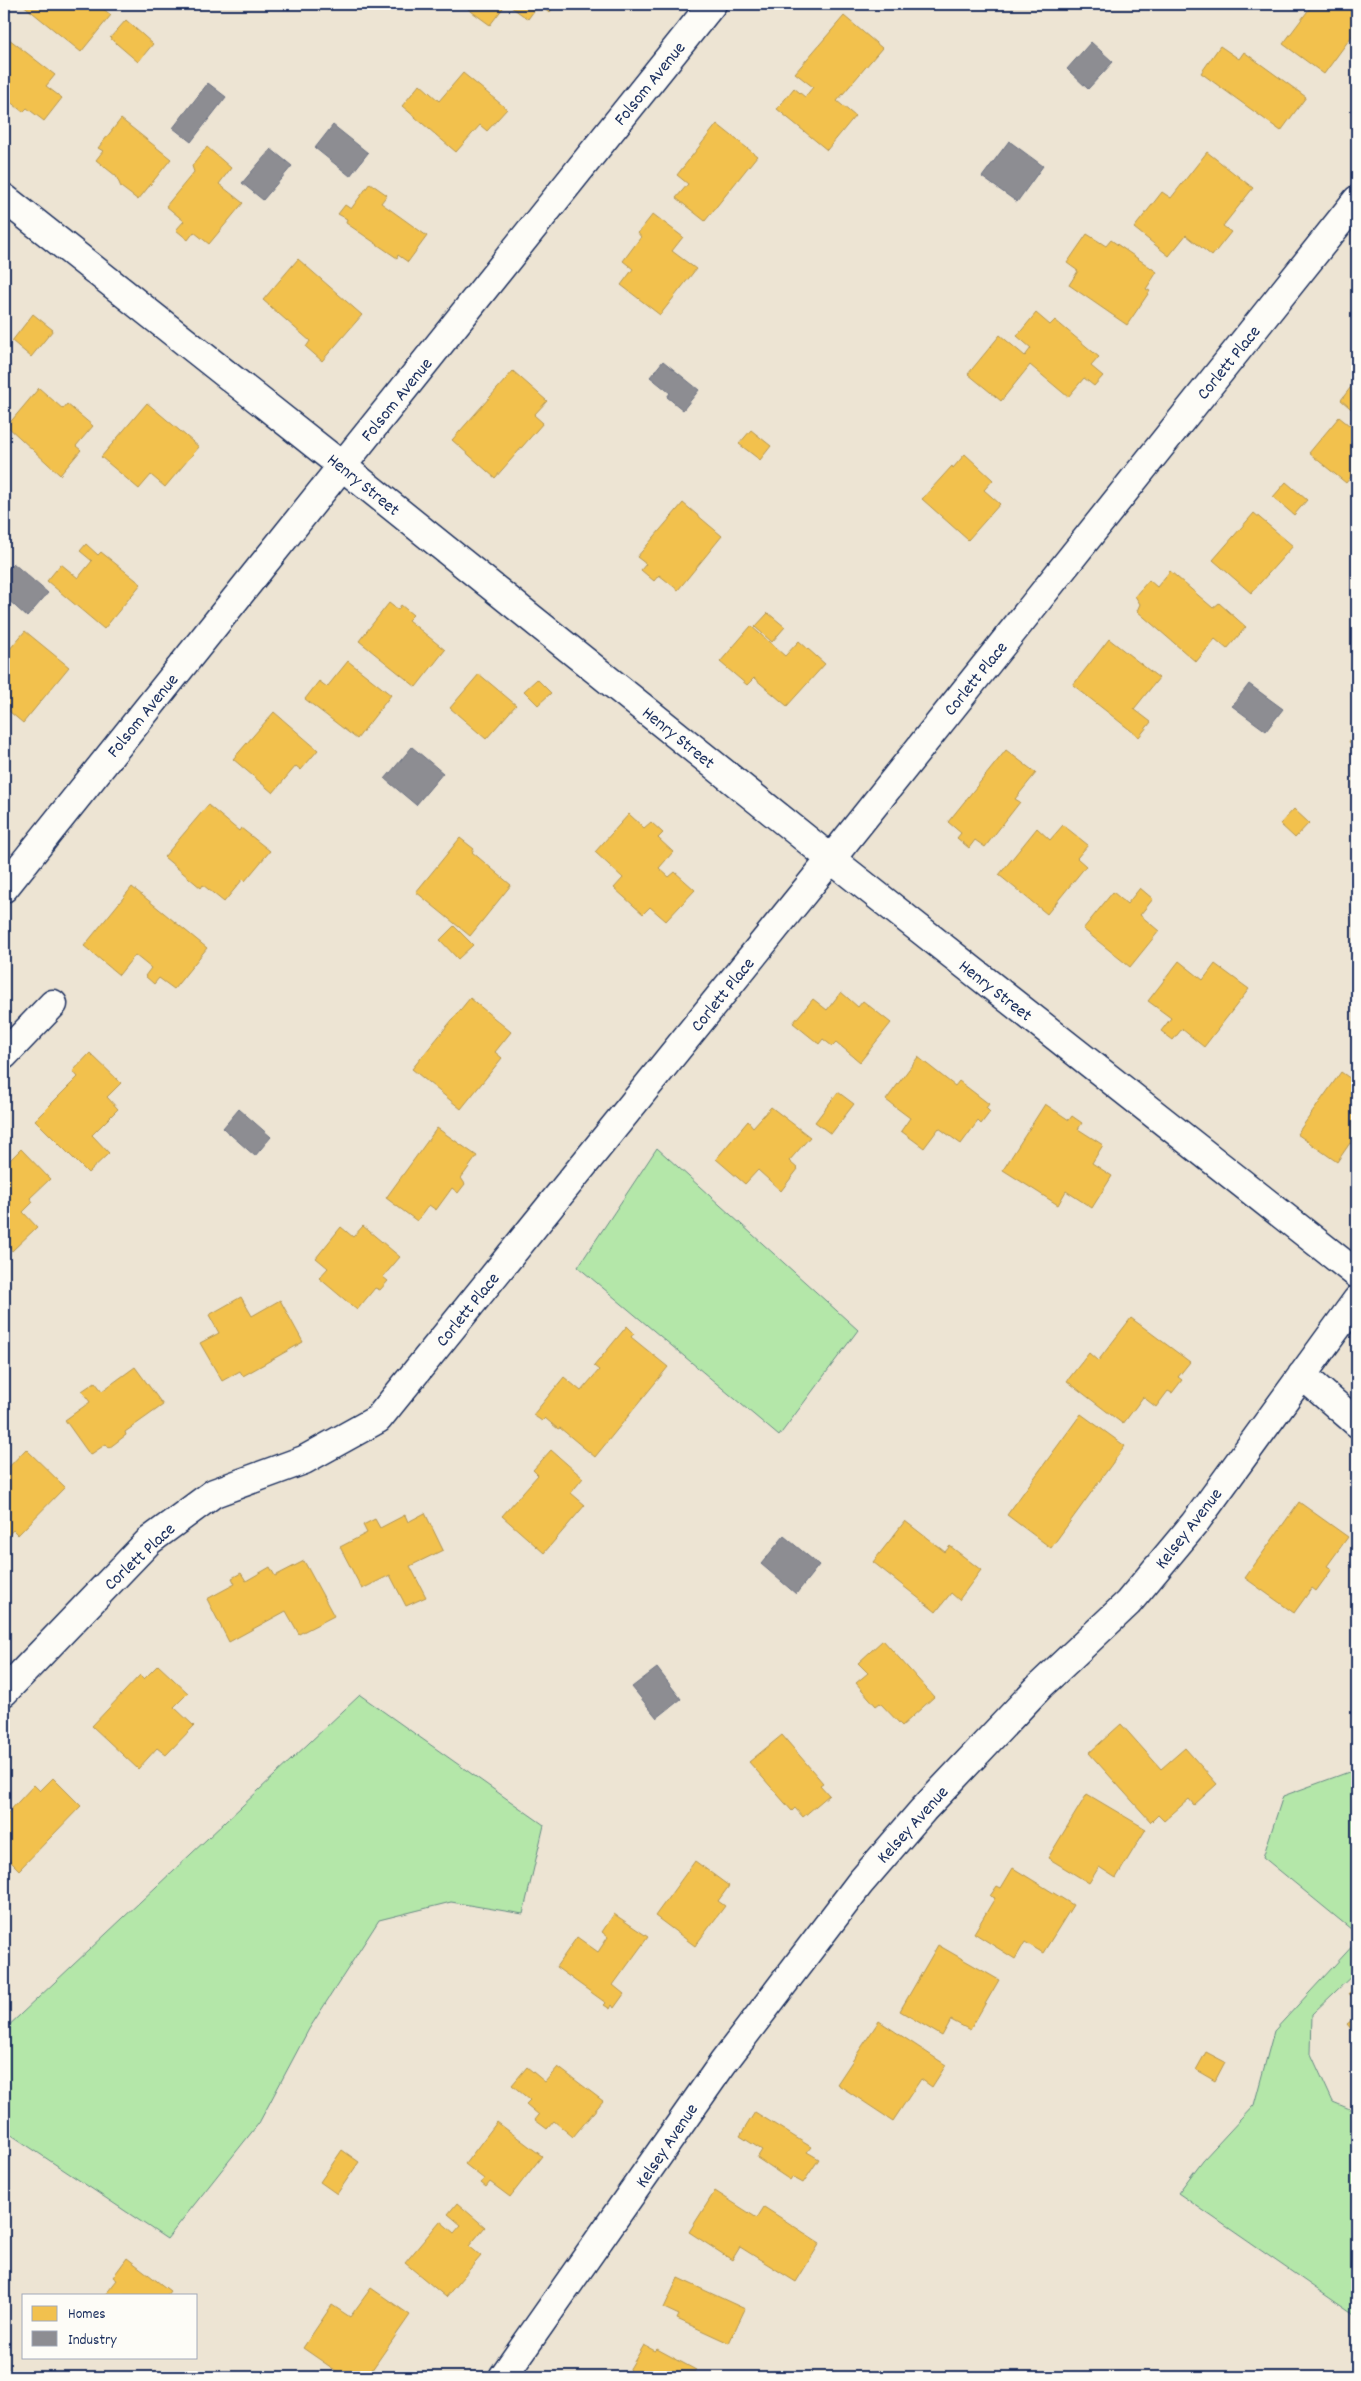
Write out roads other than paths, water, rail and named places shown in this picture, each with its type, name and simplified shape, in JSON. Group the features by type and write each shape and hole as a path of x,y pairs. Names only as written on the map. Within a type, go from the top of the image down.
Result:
{"street":[{"name":"Folsom Avenue","path":"4,888 712,4"},
{"name":"Henry Street","path":"4,198 342,466 831,859 1357,1274"},
{"name":"Corlett Place","path":"4,1692 150,1542 214,1493 304,1460 378,1419 831,859 1357,200"},
{"path":"4,1055 53,1004"},
{"name":"Kelsey Avenue","path":"503,2377 722,2063 860,1883 924,1810 1041,1685 1128,1603 1194,1524 1357,1300"},
{"path":"1302,1375 1357,1423"}]}
